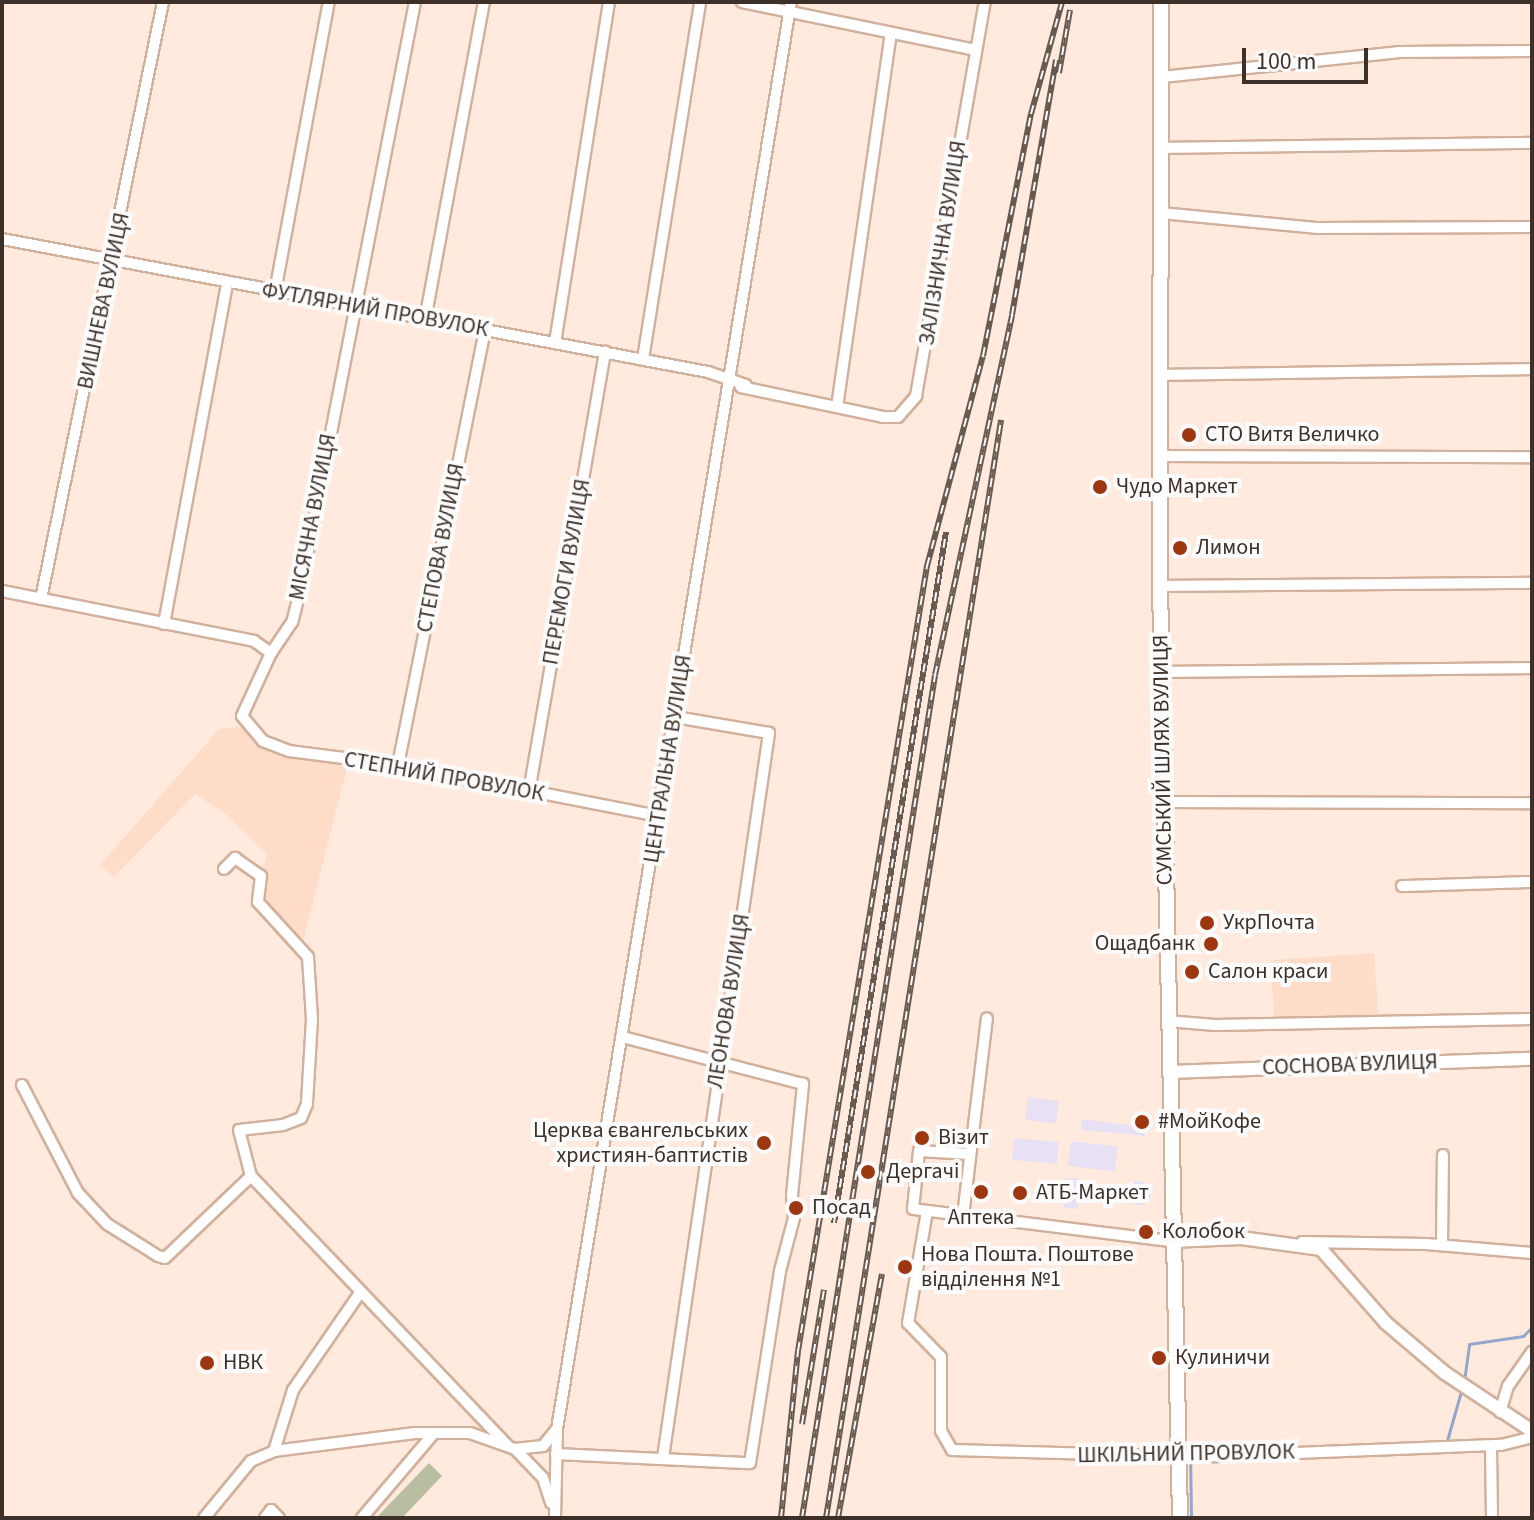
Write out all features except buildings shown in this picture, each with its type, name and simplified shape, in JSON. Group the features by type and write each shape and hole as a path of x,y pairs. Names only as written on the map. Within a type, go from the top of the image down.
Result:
{"main road":[{"name":"СУМСЬКИЙ ШЛЯХ ВУЛИЦЯ","path":"1161,2 1160,586 1171,1241 1180,1518"}],"street":[{"name":"ВИШНЕВА ВУЛИЦЯ","path":"41,599 113,262 163,2"},
{"path":"275,292 329,2"},
{"name":"МІСЯЧНА ВУЛИЦЯ","path":"242,716 271,653 292,622 301,587 358,308 415,2"},
{"path":"425,320 484,2"},
{"path":"555,343 609,2"},
{"path":"643,359 700,2"},
{"path":"742,2 790,7 891,33 975,50"},
{"name":"ЗАЛІЗНИЧНА ВУЛИЦЯ","path":"837,407 898,417 916,396 985,2"},
{"name":"ЦЕНТРАЛЬНА ВУЛИЦЯ","path":"554,1515 557,1429 729,398 728,378 790,7"},
{"path":"837,407 891,33"},
{"path":"1162,77 1398,52 1532,51"},
{"path":"1162,148 1532,143"},
{"path":"1161,213 1318,228 1532,227"},
{"name":"ФУТЛЯРНИЙ ПРОВУЛОК","path":"2,239 643,359 837,407"},
{"path":"164,624 227,283"},
{"name":"СТЕПОВА ВУЛИЦЯ","path":"398,765 485,330"},
{"name":"ПЕРЕМОГИ ВУЛИЦЯ","path":"529,792 605,352"},
{"path":"1161,375 1532,369"},
{"path":"729,398 736,388 746,385"},
{"path":"1161,456 1532,457"},
{"path":"1160,586 1532,583"},
{"path":"2,591 254,641 271,653"},
{"path":"1162,672 1532,668"},
{"name":"СТЕПНИЙ ПРОВУЛОК","path":"242,716 263,741 289,751 398,765 659,816"},
{"name":"ЛЕОНОВА ВУЛИЦЯ","path":"663,1458 769,733 675,717"},
{"path":"1165,802 1532,803"},
{"path":"224,869 235,858 261,876 258,902 308,957 312,1019 307,1104 301,1118 283,1125 239,1130 251,1176 360,1293 543,1478 554,1515"},
{"path":"1402,886 1532,882"},
{"path":"963,1216 987,1018"},
{"path":"1167,1021 1215,1025 1532,1019"},
{"path":"556,1454 745,1465 753,1458 780,1271 794,1218 792,1195 803,1084 719,1059 622,1037"},
{"name":"СОСНОВА ВУЛИЦЯ","path":"1169,1072 1532,1059"},
{"path":"22,1085 78,1193 107,1224 158,1256 165,1258 251,1176"},
{"path":"970,1154 919,1151 913,1209 1171,1241 1442,1245 1532,1253"},
{"path":"1442,1245 1443,1155"},
{"name":"ШКІЛЬНИЙ ПРОВУЛОК","path":"927,1211 908,1323 932,1343 941,1357 941,1431 952,1450 1178,1457 1491,1446 1532,1434"},
{"path":"1298,1242 1321,1249 1386,1323 1462,1386 1532,1434"},
{"path":"274,1451 293,1390 360,1293"},
{"path":"1500,1412 1508,1386 1532,1352"},
{"path":"204,1518 251,1461 274,1451 434,1433 470,1433 512,1448 543,1446 557,1429"},
{"path":"362,1518 434,1433"},
{"path":"1491,1446 1492,1518"},
{"path":"265,1518 271,1510 279,1518"}],"shaded area":[{"path":"243,727 260,742 348,763 304,938 292,935 253,903 267,854 227,815 195,794 114,877 100,865 219,729"},
{"path":"1374,953 1378,1016 1275,1023 1270,960"},
{"path":"1028,1097 1059,1101 1056,1124 1025,1120"},
{"path":"1081,1119 1144,1127 1145,1136 1082,1130"},
{"path":"1014,1138 1059,1142 1057,1164 1012,1160"},
{"path":"1071,1141 1118,1147 1115,1172 1068,1166"},
{"path":"1066,1178 1080,1179 1078,1209 1064,1208"},
{"path":"1139,1181 1150,1188 1151,1193 1144,1204 1139,1205 1128,1198 1127,1193 1134,1182"}],"green space":[{"path":"429,1463 442,1476 402,1518 376,1518"}],"waterway":[{"path":"1464,1381 1469,1344 1523,1336 1532,1327"},
{"path":"1446,1444 1462,1388"},
{"path":"1191,1518 1190,1450 1250,1450"}],"railway":[{"path":"781,1518 798,1351 927,566 983,356 1031,114 1062,2"},
{"path":"1059,73 1070,10"},
{"path":"802,1518 935,675 1012,315 1056,60"},
{"path":"826,1518 1001,420"},
{"path":"834,1223 946,532"},
{"path":"838,1518 882,1274"},
{"path":"802,1424 824,1290"}],"place":[{"name":"СТО Витя Величко","path":"1189,435"},
{"name":"Чудо Маркет","path":"1100,487"},
{"name":"Лимон","path":"1180,548"},
{"name":"УкрПочта","path":"1207,923"},
{"name":"Ощадбанк","path":"1211,944"},
{"name":"Салон краси","path":"1192,972"},
{"name":"#МойКофе","path":"1142,1122"},
{"name":"Візит","path":"922,1138"},
{"name":"Церква євангельських християн-баптистів","path":"764,1143"},
{"name":"Дергачі","path":"868,1172"},
{"name":"Аптека","path":"981,1192"},
{"name":"АТБ-Маркет","path":"1020,1193"},
{"name":"Посад","path":"796,1208"},
{"name":"Колобок","path":"1146,1232"},
{"name":"Нова Пошта. Поштове відділення №1","path":"905,1267"},
{"name":"Кулиничи","path":"1159,1358"},
{"name":"НВК","path":"207,1363"}]}
